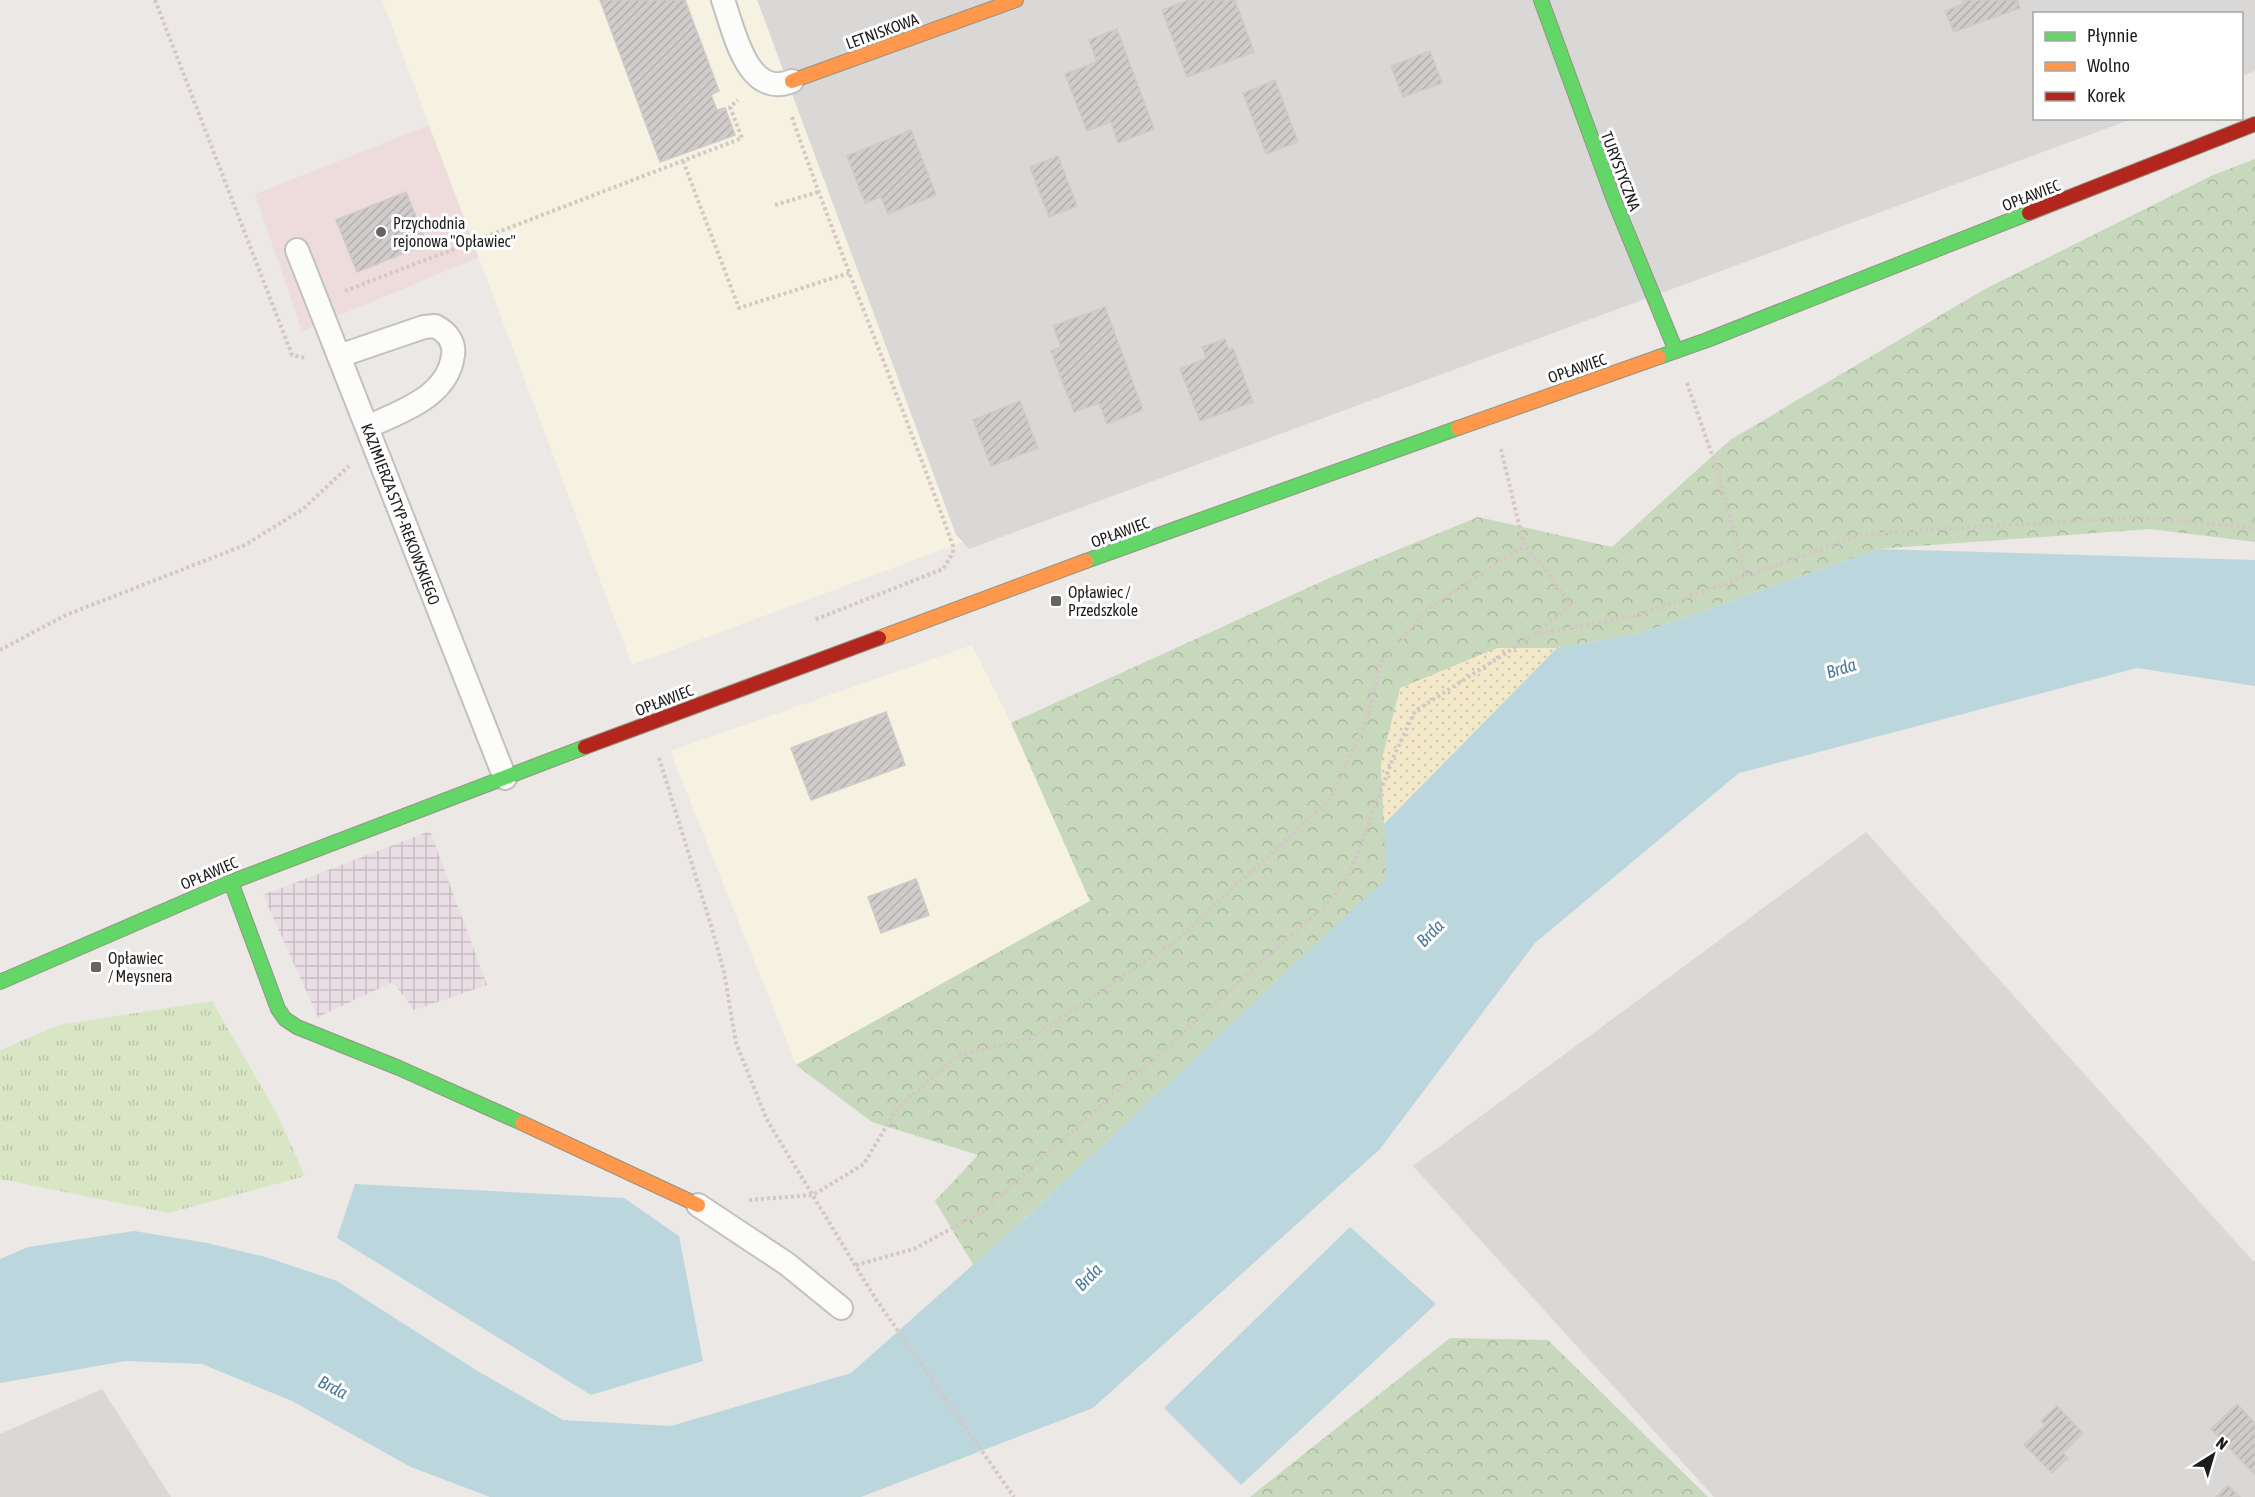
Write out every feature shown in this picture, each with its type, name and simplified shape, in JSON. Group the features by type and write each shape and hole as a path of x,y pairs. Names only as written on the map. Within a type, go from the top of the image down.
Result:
{"street":[{"name":"LETNISKOWA","path":"789,83 1016,0"},
{"name":"TURYSTYCZNA","path":"1540,0 1614,200 1676,351"},
{"name":"OPŁAWIEC","path":"0,982 231,882 984,598 1676,351 2255,124"},
{"path":"231,882 278,1010 285,1020 506,1115 698,1205"}],"lane":[{"path":"723,0 743,56 750,68 762,81 789,83"},
{"name":"KAZIMIERZA STYP-REKOWSKIEGO","path":"297,250 505,778"},
{"path":"339,356 424,327 435,326 449,336 454,349 450,371 444,381 428,396 369,434"},
{"path":"698,1205 787,1264 841,1308"}],"path":[{"path":"155,0 292,355 311,359"},
{"path":"789,83 788,104 818,192 913,435 953,553 943,569 807,623"},
{"path":"682,161 739,308 849,273"},
{"path":"775,205 818,192"},
{"path":"1676,351 1718,468 1746,576"},
{"path":"856,1265 914,1249 983,1211 1330,901 1349,876 1393,758 1415,711 1534,635 1570,605 1543,566 1524,546 1493,415"},
{"path":"0,650 66,615 245,545 303,508 365,451 369,434"},
{"path":"1534,635 1638,615 1863,534 2138,517 2255,528"},
{"path":"698,1205 813,1195 864,1164 897,1108 958,1055 1031,1038 1173,943 1329,799 1369,714 1380,663 1431,606 1524,546"},
{"path":"656,748 724,972 736,1043 767,1120 875,1298 1014,1497"}],"shaded area":[{"path":"382,0 757,0 956,535 963,542 632,665"},
{"path":"757,0 2255,0 2255,71 2243,76 2243,12 2033,12 2033,120 2129,120 969,549 956,535"},
{"path":"429,125 479,257 302,331 255,194"},
{"path":"972,645 1011,723 1090,901 796,1065 670,751"},
{"path":"430,831 487,985 414,1010 393,982 318,1017 263,895"},
{"path":"1866,832 2253,1261 2255,1260 2255,1497 1714,1497 1413,1166"},
{"path":"102,1389 171,1497 0,1497 0,1434"}],"green space":[{"path":"2255,159 2255,542 2150,529 1878,549 1641,633 1557,648 1497,648 1381,763 1387,878 974,1266 935,1201 978,1155 872,1122 796,1065 1090,901 1011,723 1336,575 1478,517 1612,547 1730,440 1985,289 2213,175"},
{"path":"212,1001 277,1114 305,1176 169,1213 0,1179 0,1050 59,1025"},
{"path":"1450,1338 1548,1340 1708,1497 1250,1497"}],"sand":[{"path":"1497,648 1557,648 1384,824 1381,763 1400,688"}],"water":[{"name":"Brda","path":"1878,549 2255,560 2255,686 2137,668 1739,773 1535,943 1380,1149 1093,1408 861,1497 490,1497 411,1467 292,1401 202,1364 126,1361 0,1383 0,1259 28,1247 134,1231 207,1243 266,1257 337,1281 476,1370 563,1420 671,1426 851,1373 1020,1223 1386,878 1384,824 1557,648 1641,633"},
{"path":"355,1184 624,1198 679,1236 703,1361 591,1395 337,1238"},
{"path":"1350,1227 1436,1304 1241,1485 1164,1408"}],"building":[{"path":"600,0 685,0 719,91 711,95 717,110 725,108 735,135 660,162"},
{"path":"1189,0 1235,0 1254,52 1187,77 1162,10"},
{"path":"1962,0 2017,0 2020,8 1954,32 1945,11 1963,4"},
{"path":"1117,29 1154,129 1118,143 1111,122 1087,131 1065,74 1097,62 1089,40"},
{"path":"1430,51 1442,83 1403,97 1391,66"},
{"path":"1275,80 1298,142 1266,154 1243,93"},
{"path":"911,130 936,195 888,214 881,197 865,203 847,156"},
{"path":"1058,156 1077,206 1049,217 1030,167"},
{"name":"Przychodnia rejonowa \"Opławiec\"","path":"406,192 427,244 357,272 336,220"},
{"path":"1105,307 1143,410 1107,424 1099,403 1074,412 1051,351 1061,347 1053,326"},
{"path":"1225,339 1229,350 1233,348 1253,402 1200,421 1180,369 1206,358 1202,347"},
{"path":"1020,401 1038,448 991,466 973,420"},
{"path":"886,712 905,765 811,800 791,748"},
{"path":"916,879 929,915 881,933 868,897"},
{"path":"2237,1404 2255,1423 2255,1475 2211,1429"},
{"path":"2057,1406 2083,1433 2063,1453 2068,1458 2052,1473 2024,1445 2045,1425 2041,1421"},
{"path":"2228,1485 2240,1497 2216,1497"}],"traffic: fast":[{"path":"1541,0 1614,200 1676,351"},
{"path":"1659,357 2029,213"},
{"path":"1086,561 1458,428"},
{"path":"0,982 231,882 585,747"},
{"path":"231,882 278,1009 285,1019 297,1027 399,1068 522,1123"}],"traffic: slow":[{"path":"792,81 1016,0"},
{"path":"1458,428 1659,357"},
{"path":"879,638 1086,561"},
{"path":"522,1123 698,1205"}],"traffic: jam":[{"path":"2029,213 2255,124"},
{"path":"585,747 879,638"}],"place":[{"name":"Przychodnia rejonowa \"Opławiec\"","path":"381,232"},
{"name":"Opławiec / Przedszkole","path":"1056,601"},
{"name":"Opławiec / Meysnera","path":"96,967"}]}
